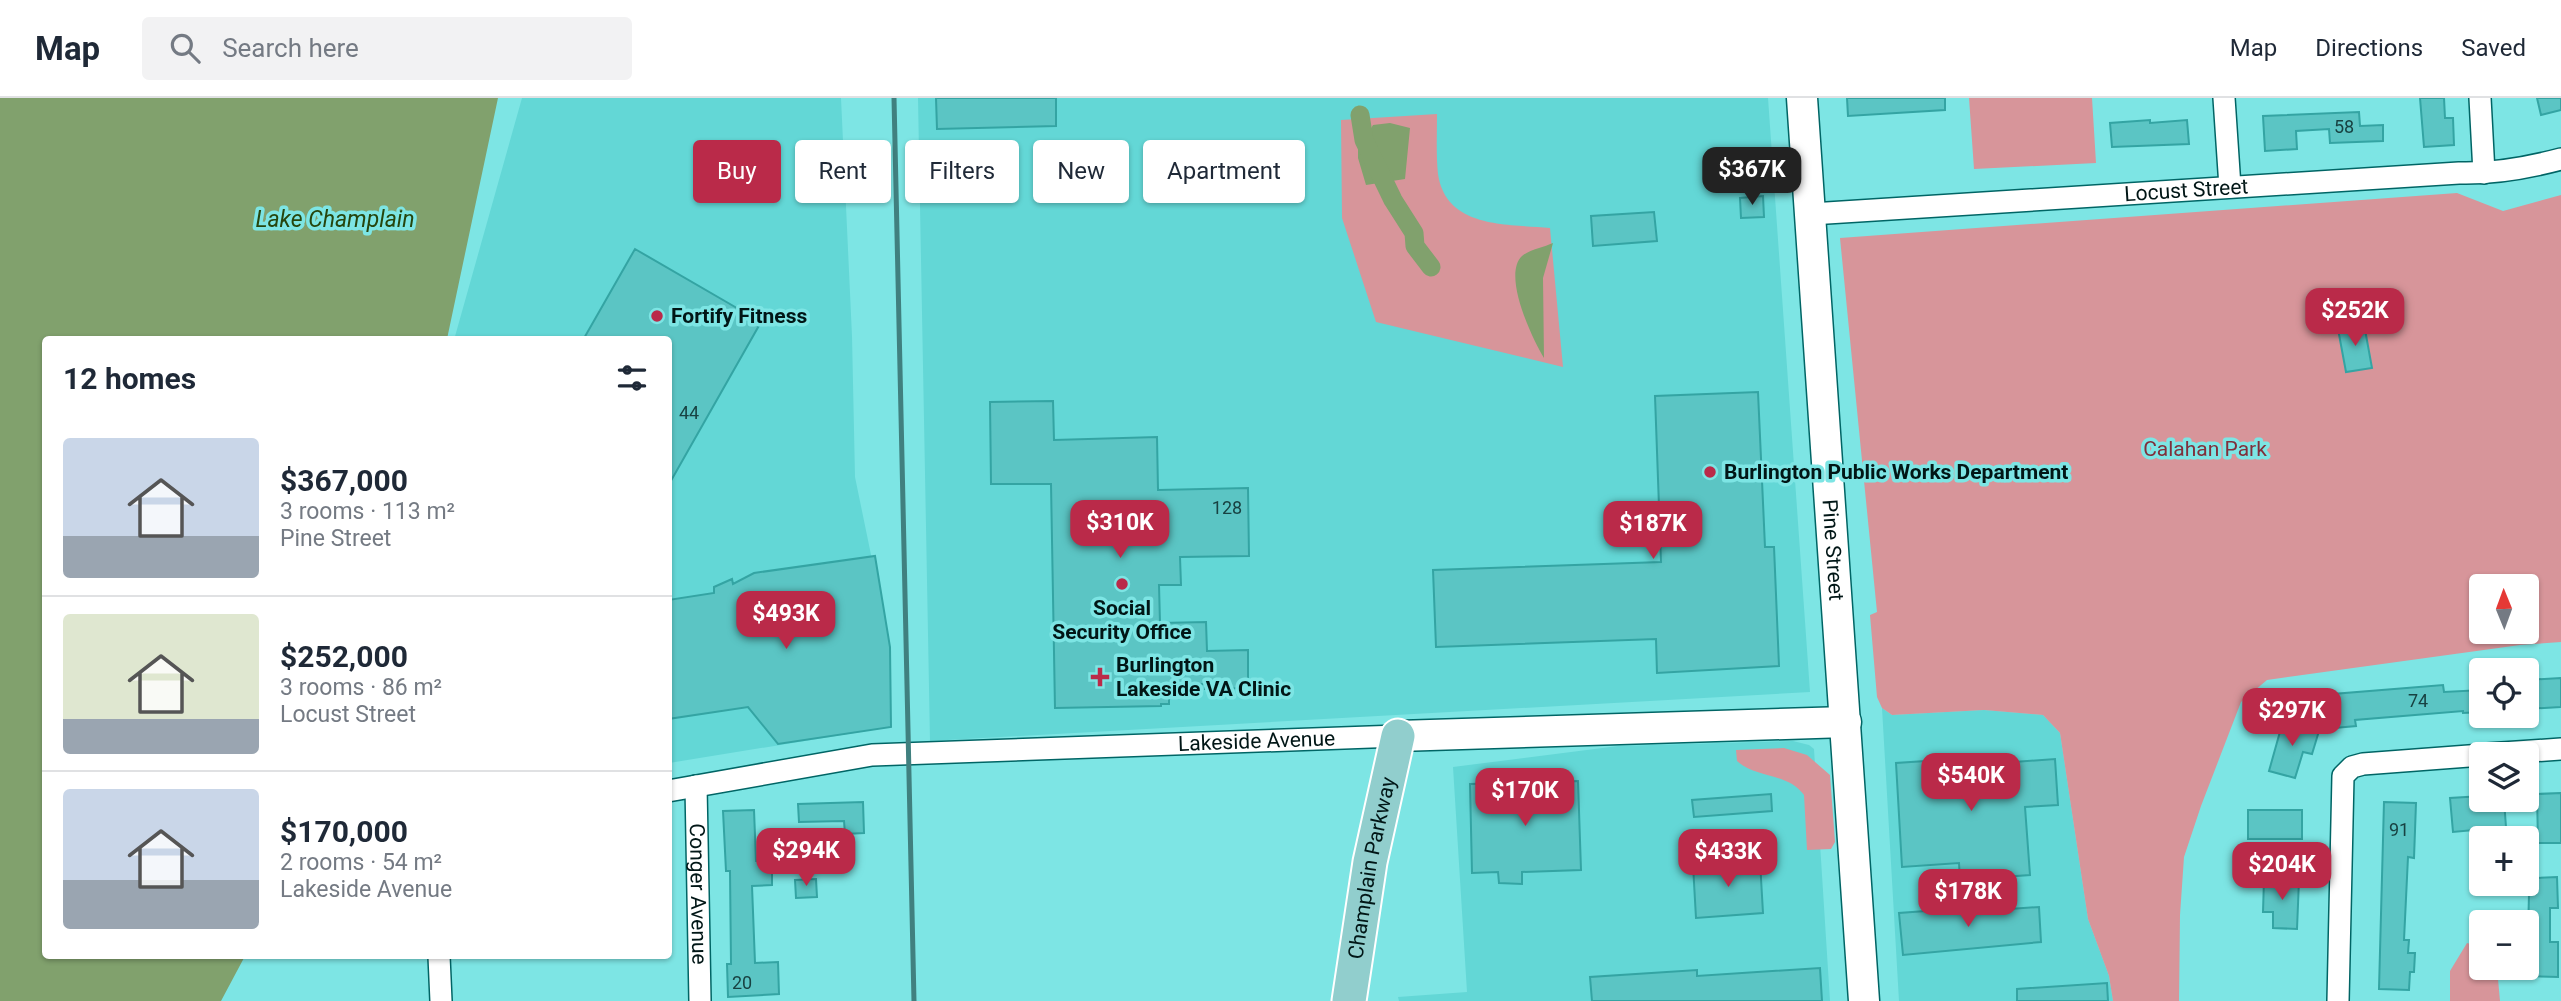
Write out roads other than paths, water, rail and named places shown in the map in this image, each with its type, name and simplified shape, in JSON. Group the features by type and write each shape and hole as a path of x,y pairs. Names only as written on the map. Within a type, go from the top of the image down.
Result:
{"main road":[{"name":"Pine Street","path":"1802,98 1864,1001"},
{"name":"Lakeside Avenue","path":"1398,736 1846,722"},
{"name":"Champlain Parkway","path":"1349,1001 1370,862 1398,736"}],"street":[{"path":"2224,98 2230,187"},
{"path":"2480,98 2484,173"},
{"name":"Locust Street","path":"1811,214 2484,173 2518,169 2561,159"},
{"name":"Lakeside Avenue","path":"672,790 872,755 1398,736"},
{"path":"2539,750 2561,749"},
{"path":"2338,1001 2343,776 2352,767 2363,764 2469,756"},
{"name":"Conger Avenue","path":"696,786 700,1001"},
{"path":"439,959 441,1001"}],"water":[{"name":"Lake Champlain","path":"0,98 498,98 448,336 42,336 42,959 243,959 221,1001 0,1001"},
{"path":"1390,123 1410,128 1405,179 1366,185 1358,158 1358,133 1369,132 1373,125"},
{"path":"1553,243 1543,278 1544,358 1521,307 1515,277 1522,256"}],"waterway":[{"path":"1360,115 1364,140 1393,200 1414,233 1415,246 1431,267"}],"railway":[{"path":"894,98 914,1001"}],"place":[{"name":"Fortify Fitness","path":"657,316"},
{"name":"Burlington Public Works Department","path":"1710,472"},
{"name":"Social Security Office","path":"1122,584"},
{"name":"Burlington Lakeside VA Clinic","path":"1100,677"}],"park label":[{"name":"Calahan Park","path":"2205,449"}]}
